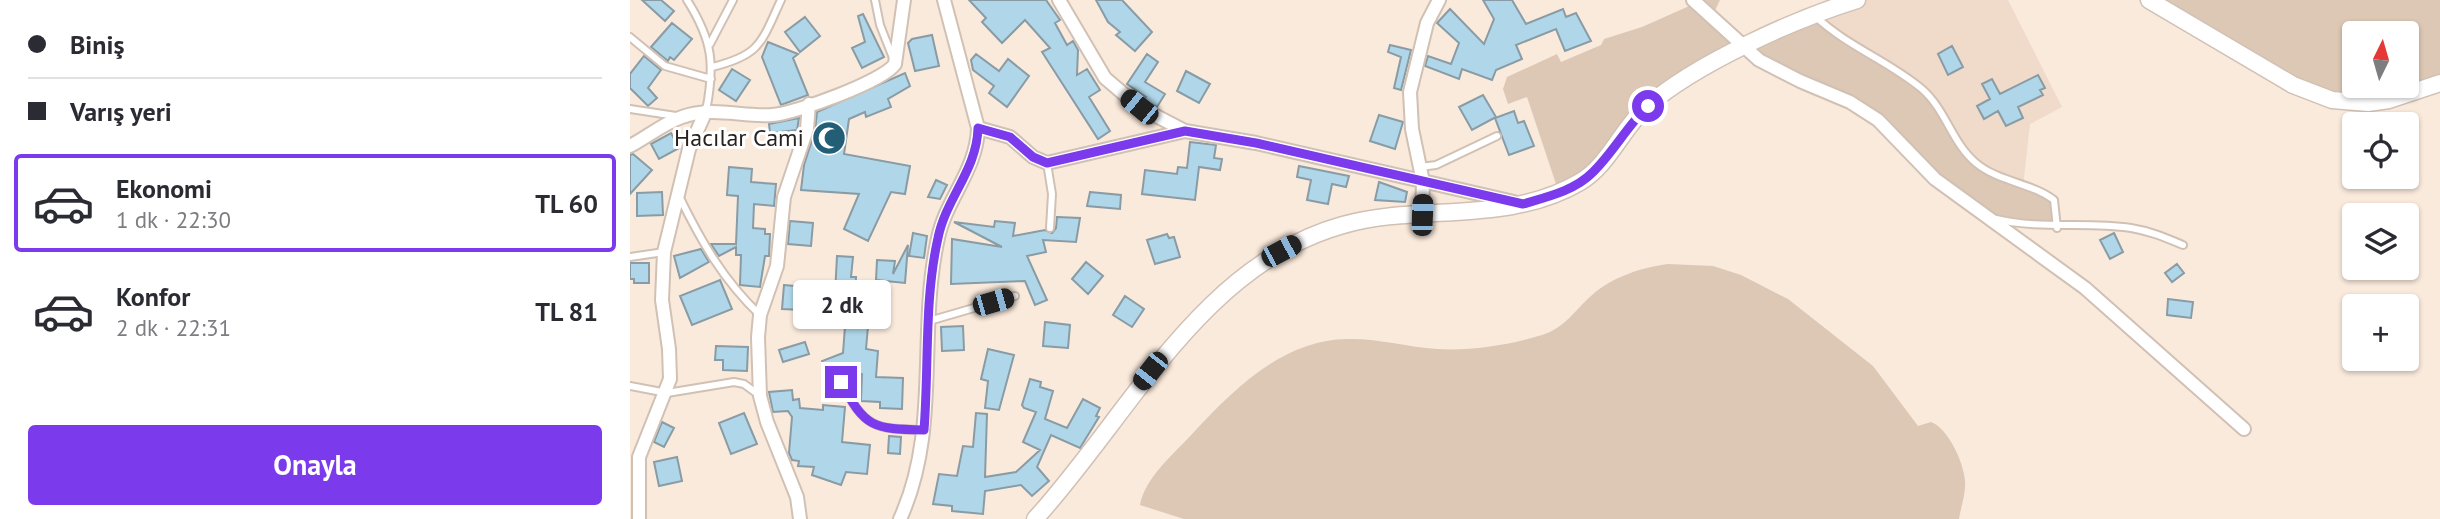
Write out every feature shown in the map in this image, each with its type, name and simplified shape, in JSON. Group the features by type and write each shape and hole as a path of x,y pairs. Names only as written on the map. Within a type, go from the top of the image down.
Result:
{"street":[{"path":"630,146 681,117 706,111 778,115 874,79 895,64 904,0"},
{"path":"900,519 917,474 924,430 929,321 938,236 974,158 978,128 944,0"},
{"path":"1059,0 1105,78 1139,107 1185,131 1256,143 1523,204"},
{"path":"1422,215 1423,183 1412,129 1410,92 1427,23 1439,0"},
{"path":"1693,0 1745,47 1777,71 1865,110 1935,179 2085,288 2244,429"},
{"path":"1035,519 1150,371 1182,336 1259,266 1311,236 1345,224 1422,215 1453,215 1523,204 1559,193 1593,172 1628,125 1648,106 1705,68 1745,47 1857,0"},
{"path":"2149,0 2293,85 2332,100 2368,103 2389,100 2440,83"},
{"path":"800,519 797,497 767,422 760,396 760,315 777,265 784,197 807,130 809,104"},
{"path":"639,519 639,457 667,393 671,366 662,300 664,252 690,149 706,111"},
{"path":"978,128 1010,137 1033,157 1047,163 1185,131"}],"lane":[{"path":"688,0 710,44 712,67 706,111"},
{"path":"710,44 733,0"},
{"path":"712,67 743,59 752,52 781,0"},
{"path":"875,0 880,25 895,64"},
{"path":"1815,16 1856,49 1921,89 1939,109 1954,138 1976,163 2006,181 2045,194 2054,200 2057,228"},
{"path":"630,37 664,66 711,79"},
{"path":"630,108 681,117"},
{"path":"1420,167 1436,165 1497,136"},
{"path":"1047,163 1052,194 1050,228"},
{"path":"678,194 728,283 760,315"},
{"path":"1984,216 2057,228 2129,228 2158,234 2183,245"},
{"path":"630,257 664,252"},
{"path":"929,321 1014,296"},
{"path":"630,386 667,393 734,382 752,388 760,396"},
{"path":"841,382 858,414 865,419 881,427 924,430"}],"shaded area":[{"path":"1693,0 1720,0 1712,17 1746,47 1815,16 1921,89 1976,163 2054,200 2057,228 1984,216 1878,120 1746,48 1673,88 1593,172 1559,193 1527,97 1508,104 1503,89 1507,77 1557,54 1561,62 1601,45 1604,39 1642,27 1696,3"},
{"path":"1857,0 2008,0 2062,107 2030,124 2023,187 1989,172 1815,16"},
{"path":"2149,0 2440,0 2440,83 2419,92 2419,21 2342,21 2342,98 2370,98 2332,100"},
{"path":"1668,264 1713,266 1741,275 1788,299 1873,366 1918,426 1931,422 1943,431 1954,447 1965,481 1959,519 1184,519 1140,505 1154,475 1225,400 1261,370 1302,348 1347,339 1450,349 1516,342 1557,328 1599,289 1617,279"}],"building":[{"path":"642,0 661,0 674,11 665,21"},
{"path":"969,0 1046,0 1060,20 1055,23 1067,45 1073,41 1078,50 1077,75 1087,69 1100,90 1089,97 1110,131 1098,139 1042,52 1050,48 1025,20 1002,43 982,22 986,18"},
{"path":"1096,0 1122,0 1152,32 1135,51 1116,35 1120,32 1108,22"},
{"path":"1483,0 1512,0 1526,24 1563,9 1566,17 1576,13 1591,41 1565,51 1556,29 1516,45 1522,59 1496,70 1492,80 1462,69 1459,79 1425,66 1428,56 1451,64 1459,43 1437,23 1450,9 1484,44 1494,19"},
{"path":"863,14 884,57 862,68 852,48 865,42 858,16"},
{"path":"805,17 820,36 800,52 785,32"},
{"path":"672,23 692,39 674,60 670,57 668,61 651,47"},
{"path":"932,35 939,66 915,71 908,43 912,39"},
{"path":"768,42 798,54 793,58 808,95 781,105 762,57"},
{"path":"1390,45 1411,50 1401,90 1394,88 1401,57 1388,52"},
{"path":"1952,46 1963,67 1948,75 1938,54"},
{"path":"976,54 999,71 1008,59 1029,76 1007,107 989,93 994,86 973,70 971,60"},
{"path":"1147,54 1158,62 1145,82 1165,94 1157,107 1144,100 1146,97 1127,84"},
{"path":"644,56 661,70 648,88 657,98 648,106 630,88 630,74"},
{"path":"732,69 750,80 736,101 719,90"},
{"path":"1186,71 1210,84 1199,103 1177,91"},
{"path":"905,73 910,86 888,99 891,107 866,117 865,112 849,119 844,154 910,166 905,194 891,192 868,241 844,229 859,194 801,190 804,165 815,131 817,112"},
{"path":"2038,75 2045,88 2040,90 2043,95 2018,107 2023,118 2006,126 1998,111 1984,119 1977,106 1990,99 1982,84 1992,79 2000,94"},
{"path":"1483,95 1496,117 1472,130 1459,107"},
{"path":"1514,111 1518,123 1524,121 1534,146 1509,155 1495,118"},
{"path":"1379,115 1403,122 1395,149 1370,141"},
{"path":"799,118 797,130 770,133 769,124"},
{"path":"671,133 679,148 659,159 651,144"},
{"path":"1190,142 1216,145 1214,158 1222,159 1220,170 1199,167 1195,200 1142,194 1145,170 1177,174 1178,167 1187,168"},
{"path":"633,154 652,170 630,194 630,155"},
{"path":"1299,166 1349,176 1346,187 1332,184 1328,204 1307,200 1311,180 1297,177"},
{"path":"729,167 752,169 751,182 776,184 774,206 754,204 753,228 765,229 765,234 770,234 769,256 765,256 760,287 740,285 741,255 736,255 736,247 719,256 711,244 736,244 738,196 727,195"},
{"path":"936,180 947,185 940,199 928,197"},
{"path":"1379,182 1407,192 1405,202 1375,200"},
{"path":"662,192 663,215 637,216 637,193"},
{"path":"1090,192 1121,195 1120,209 1087,206"},
{"path":"1057,217 1080,218 1076,242 1043,240 1046,252 1027,256 1047,300 1035,305 1025,281 951,284 952,239 1002,247 954,222 994,227 995,221 1015,223 1013,236 1045,230 1052,233 1056,228"},
{"path":"790,221 813,223 811,246 788,244"},
{"path":"913,233 927,236 924,258 909,256"},
{"path":"2114,233 2123,252 2110,259 2100,240"},
{"path":"1167,234 1169,238 1174,237 1180,257 1155,264 1147,240"},
{"path":"908,245 905,283 876,280 877,260 895,261 893,274"},
{"path":"701,249 709,262 680,278 674,256"},
{"path":"837,256 853,257 851,277 856,277 855,299 835,294"},
{"path":"1086,262 1103,276 1088,294 1072,279"},
{"path":"630,263 649,263 649,283 634,283 634,279 630,279"},
{"path":"2177,264 2184,273 2172,282 2165,273"},
{"path":"720,280 732,309 692,325 680,296"},
{"path":"784,285 805,287 803,310 782,309"},
{"path":"1125,296 1144,309 1132,327 1113,315"},
{"path":"2168,299 2193,302 2191,318 2167,315"},
{"path":"846,313 869,315 866,349 878,351 876,377 903,378 902,409 880,408 880,402 861,401 862,374 840,371 825,374 822,361 843,353"},
{"path":"1045,322 1070,325 1068,348 1043,346"},
{"path":"963,326 964,350 942,351 941,327"},
{"path":"805,342 809,354 783,362 779,350"},
{"path":"716,346 748,347 747,371 723,370 723,360 715,360"},
{"path":"988,349 1014,355 999,410 985,408 988,381 981,379"},
{"path":"1030,379 1041,382 1040,387 1053,391 1045,419 1067,428 1083,399 1100,408 1096,416 1099,417 1080,448 1051,435 1037,467 1049,481 1032,496 1021,485 985,491 983,514 952,511 952,506 933,504 939,474 957,476 963,446 973,447 976,413 987,414 985,477 1016,472 1040,450 1023,442 1036,412 1022,405"},
{"path":"792,390 793,400 799,399 800,408 823,410 823,405 845,407 842,442 870,445 867,474 846,472 841,485 812,475 814,467 798,466 799,461 792,460 789,453 792,417 788,411 773,412 769,392"},
{"path":"744,413 757,444 731,454 719,423"},
{"path":"662,422 674,428 664,447 654,442"},
{"path":"889,436 901,437 900,454 888,453"},
{"path":"677,457 682,481 659,486 654,462"}],"place":[{"name":"Hacılar Cami","path":"829,138"}],"route":[{"path":"841,382 858,414 865,419 881,427 897,430 924,430 929,321 938,236 974,158 978,128 995,130 1010,137 1033,157 1047,163 1078,158 1160,135 1185,131 1256,143 1523,204 1559,193 1582,181 1593,172 1628,125 1648,106"}]}
